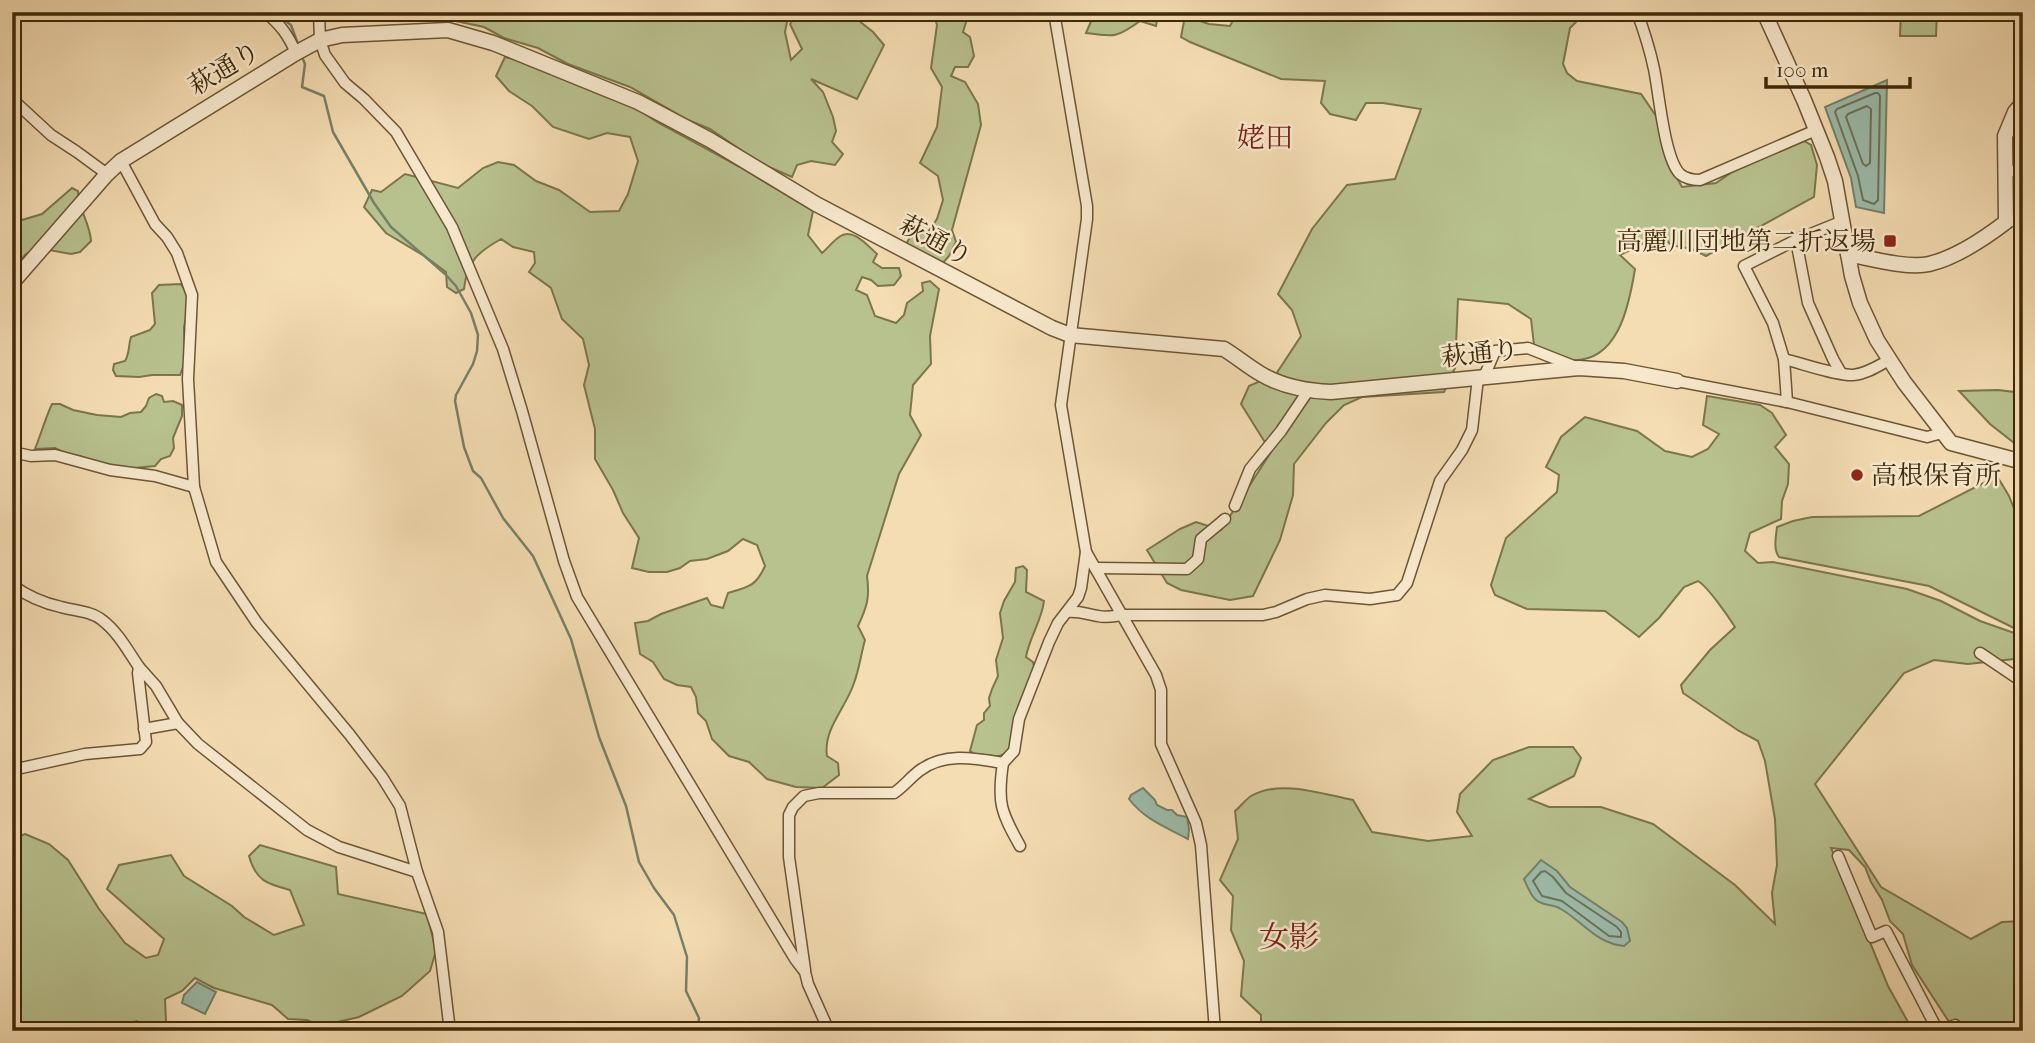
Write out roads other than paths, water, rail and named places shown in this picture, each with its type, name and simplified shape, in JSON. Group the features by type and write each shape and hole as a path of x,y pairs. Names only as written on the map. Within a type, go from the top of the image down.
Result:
{"street":[{"path":"265,12 288,33 296,53"},
{"path":"319,12 320,40 325,55 345,83 396,132 452,226 503,349 564,561 577,597 805,972"},
{"path":"1020,846 1004,817 999,790 1003,763 1014,751 1019,719 1058,623 1078,597 1086,552 1061,405 1087,206 1054,12"},
{"path":"1637,12 1648,40 1660,114 1672,158 1682,175 1691,180 1700,180 1816,130"},
{"path":"1764,12 1816,130 1835,181 1847,254 1860,303 1889,360 1951,443 2023,462"},
{"name":"萩通り","path":"12,283 107,174 121,162 296,53 320,40 342,35 448,30 493,43 638,102 710,140 816,204 1029,317 1070,335 1224,349 1259,373 1279,383 1308,391 1331,393 1579,368 1624,371 1787,402 1927,437 1942,433"},
{"path":"12,99 51,135 107,174"},
{"path":"2006,222 2005,136 2020,112"},
{"path":"121,162 155,224 177,253 192,295 188,379 194,486 216,562 257,624 350,735 400,806 438,932 452,1031"},
{"path":"2005,173 2023,168"},
{"path":"1847,254 1927,265 1948,257 2006,222 2023,219"},
{"path":"1787,402 1784,359 1773,323 1744,266 1796,240 1843,221"},
{"path":"1796,240 1808,303 1841,373"},
{"path":"1067,612 1081,611 1109,617 1263,615 1325,595 1370,599 1397,595 1407,583 1440,481 1462,450 1472,430 1481,378 1495,351 1528,348 1579,368"},
{"path":"1784,359 1855,375 1889,360"},
{"path":"1235,506 1250,469 1281,431 1308,391"},
{"path":"12,452 31,456 55,455 110,470 155,476 194,486"},
{"path":"1096,568 1187,569 1198,559 1201,539 1225,519"},
{"path":"1086,552 1156,674 1161,690 1161,744 1196,823 1201,845 1215,1031"},
{"path":"12,585 35,599 102,619 156,686 178,723 198,744 307,830 339,846 418,872"},
{"path":"1078,597 1081,611"},
{"path":"1980,653 2023,682"},
{"path":"12,770 85,754 140,748 146,742 139,667"},
{"path":"144,729 178,723"},
{"path":"829,1031 805,972 789,857 789,815 793,807 804,796 819,793 894,793 934,761 974,758 1003,763"},
{"path":"1838,856 1872,937 1886,931 1939,1031 1955,1024 1963,1031"}],"water":[{"path":"1887,80 1884,213 1856,207 1851,178 1825,107"},
{"path":"1143,788 1157,805 1187,817 1188,839 1156,822 1135,806 1129,799"},
{"path":"1541,860 1557,871 1570,887 1622,922 1627,928 1630,941 1624,946 1606,941 1561,909 1535,899 1524,879"},
{"path":"197,982 216,992 205,1014 182,1003 184,995"}],"waterway":[{"path":"273,12 291,25 299,47"},
{"path":"302,57 305,64 302,87 324,96 333,132 374,203 391,227 456,286 471,313 478,335 477,351 455,401 464,447 473,471 481,478 503,518 533,556 571,639 599,737 626,806 639,862 674,915 687,957 686,991 699,1018 698,1031"}],"place":[{"name":"高麗川団地第二折返場","path":"1890,241"},
{"name":"高根保育所","path":"1857,475"}],"district":[{"name":"姥田","path":"1265,137"},
{"name":"女影","path":"1289,937"}]}
